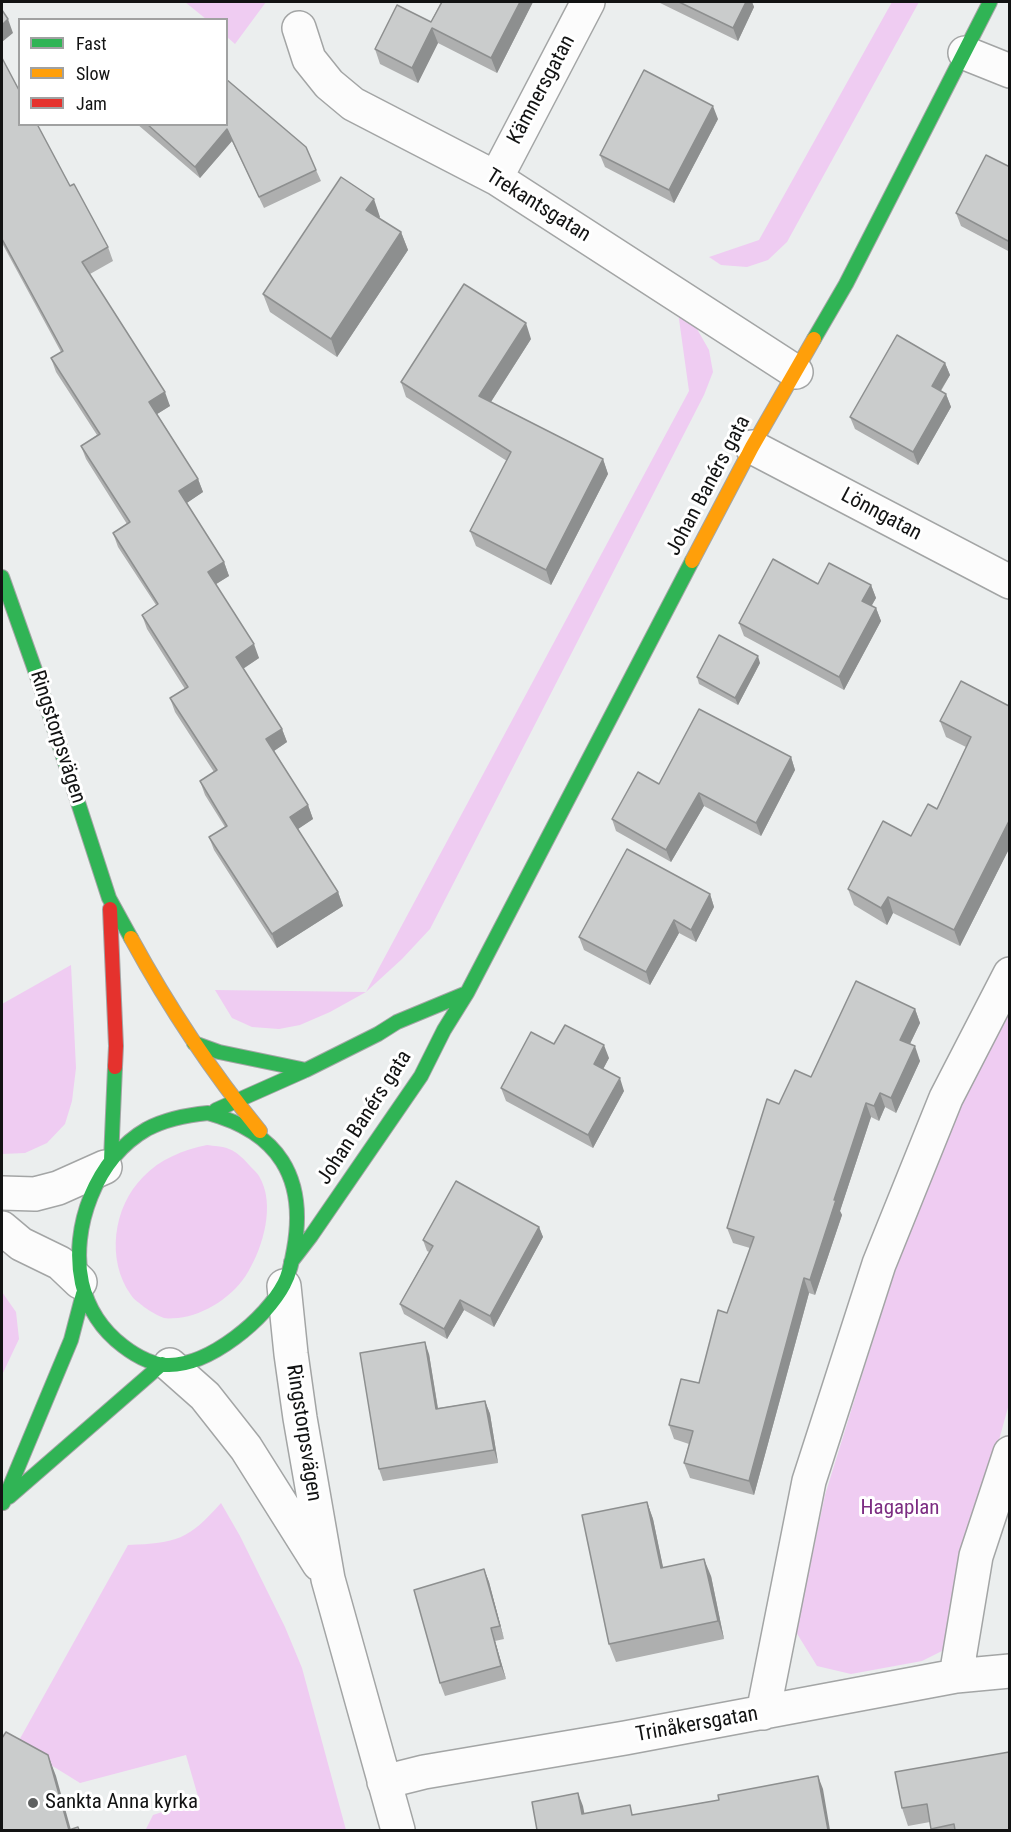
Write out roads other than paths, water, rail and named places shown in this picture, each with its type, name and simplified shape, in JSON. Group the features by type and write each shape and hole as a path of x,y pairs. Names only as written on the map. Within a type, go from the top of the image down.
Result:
{"street":[{"name":"Kämnersgatan","path":"496,178 588,2"},
{"name":"Johan Banérs gata","path":"166,1364 189,1361 209,1353 230,1340 267,1308 318,1227 421,1076 444,1030 467,993 752,447 846,284 990,2"},
{"name":"Trekantsgatan","path":"299,28 309,59 329,84 353,104 496,178 796,372"},
{"path":"964,53 1010,71"},
{"name":"Lönngatan","path":"752,447 1010,582"},
{"name":"Ringstorpsvägen","path":"2,577 36,673 109,898 157,986 194,1043 236,1102 272,1146"},
{"name":"Ringstorpsvägen","path":"108,1164 116,1046 109,898"},
{"path":"763,1713 809,1481 879,1264 946,1098 1010,974"},
{"name":"Johan Banérs gata","path":"208,1113 306,1070 397,1022 467,993"},
{"path":"194,1043 220,1054 306,1070"},
{"path":"166,1364 144,1359 116,1341 96,1319 82,1288 78,1263 83,1221 95,1185 108,1164 130,1141 168,1119 188,1114 208,1113 235,1121 256,1133 272,1146 290,1180 298,1212 297,1235 288,1274"},
{"path":"2,1193 35,1194 58,1188 108,1164"},
{"path":"2,1228 21,1244 60,1263 82,1288"},
{"name":"Ringstorpsvägen","path":"288,1274 291,1354 328,1579 398,1830"},
{"path":"2,1503 71,1340 82,1288"},
{"path":"2,1503 166,1364"},
{"name":"Ringstorpsvägen","path":"166,1364 206,1396 246,1448 328,1579"},
{"path":"956,1676 976,1556 1010,1453"},
{"name":"Trinåkersgatan","path":"384,1782 956,1676 1010,1671"}],"place":[{"name":"Sankta Anna kyrka","path":"33,1803"}],"park label":[{"name":"Hagaplan","path":"900,1509"}]}
